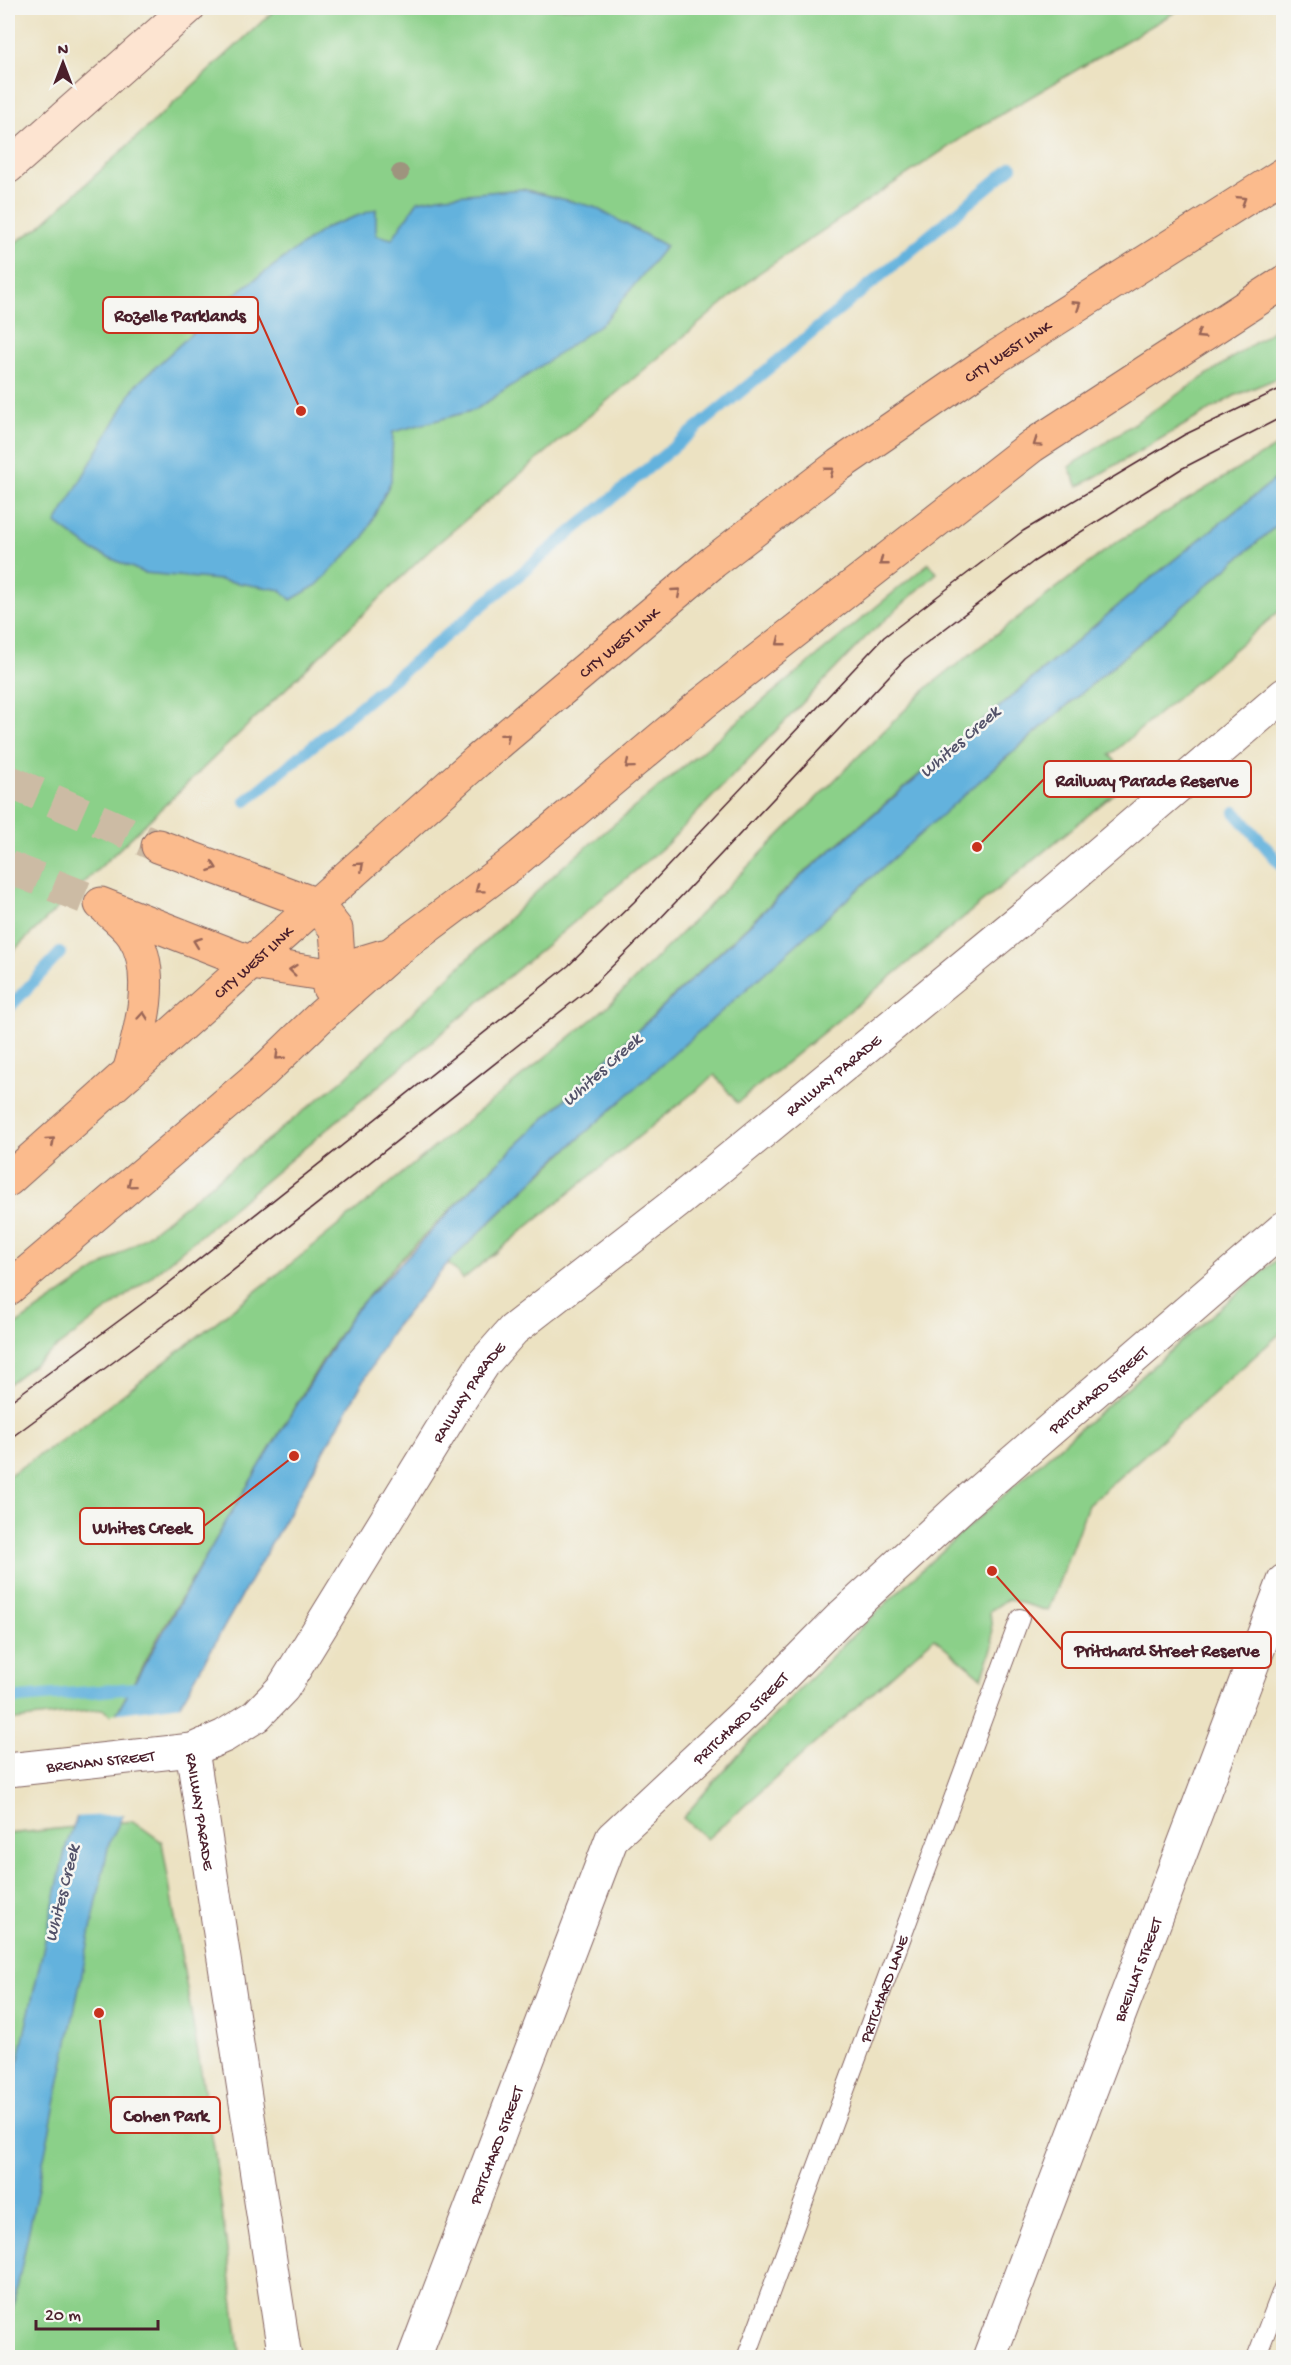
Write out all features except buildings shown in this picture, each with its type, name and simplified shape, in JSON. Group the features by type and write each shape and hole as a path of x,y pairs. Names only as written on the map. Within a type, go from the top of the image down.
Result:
{"highway":[{"name":"CITY WEST LINK","path":"8,1180 477,761 712,562 830,471 993,359 1284,174"},
{"path":"8,1289 262,1073 321,1016 391,954 509,866 702,704 1032,446 1284,282"},
{"path":"158,846 316,905 336,929 338,958 321,1016"},
{"path":"129,1072 143,1021 145,970 134,935 101,903 252,963 323,974 391,954"}],"main road":[{"path":"8,165 187,8"}],"street":[{"name":"RAILWAY PARADE","path":"285,2358 177,1753 224,1736 256,1716 283,1688 484,1364 513,1330 685,1195 1044,900 1284,695"},
{"name":"PRITCHARD STREET","path":"414,2358 612,1838 753,1706 840,1618 956,1512 1284,1228"},
{"name":"BREILLAT STREET","path":"989,2358 1284,1581"},
{"name":"BRENAN STREET","path":"8,1770 177,1753"}],"lane":[{"name":"PRITCHARD LANE","path":"746,2358 1020,1618"},
{"path":"1256,2358 1284,2285"}],"green space":[{"path":"277,8 1182,8 971,132 759,273 431,549 8,956 8,247 38,228"},
{"path":"1283,324 1283,376 1234,396 1078,487 1069,467"},
{"path":"1283,442 1283,473 1140,587 800,876 486,1174 399,1261 353,1313 322,1361 162,1630 114,1718 103,1709 8,1721 8,1476 80,1428 297,1259 608,1006 929,686 1115,543"},
{"path":"1283,520 1283,608 1110,755 1131,780 737,1103 715,1075 463,1279 448,1263 651,1071 755,978 965,793"},
{"path":"929,563 937,573 865,638 666,845 147,1280 8,1384 8,1330 149,1234 345,1078 560,869"},
{"path":"1283,1254 1283,1331 1088,1505 1048,1611 1008,1599 990,1611 993,1646 982,1678 934,1638 707,1839 683,1818 822,1666 896,1594 971,1524"},
{"path":"133,1821 162,1842 214,2148 239,2358 8,2358 8,1834"}],"water":[{"path":"522,189 594,207 666,246 605,321 531,373 475,410 393,432 391,481 364,537 317,585 291,600 281,590 220,580 144,573 92,550 56,523 135,386 232,296 327,227 376,209 376,235 392,239 418,201 445,196"},
{"name":"Whites Creek","path":"1283,473 1283,520 1000,763 548,1166 448,1263 392,1331 177,1710 109,1843 8,2332 8,2107 66,1846 114,1718 231,1513 353,1313 486,1174 800,877 1140,587"}],"pier":[{"path":"183,1705 127,1814 73,1817 112,1714"}],"waterway":[{"path":"246,801 1012,167"},
{"path":"1235,812 1284,868"},
{"path":"8,1009 60,953"},
{"path":"8,1699 147,1687"}],"tunnel":[{"path":"8,781 158,846"},
{"path":"8,867 101,904"}],"tram line":[{"path":"8,1403 155,1294 568,966 634,902 884,637 1023,531 1184,435 1284,387"},
{"path":"8,1440 173,1318 589,989 656,923 905,659 1033,562 1181,469 1284,416"}],"place":[{"name":"Rozelle Parklands","path":"301,411"},
{"name":"Railway Parade Reserve","path":"977,847"},
{"name":"Whites Creek","path":"294,1456"},
{"name":"Pritchard Street Reserve","path":"992,1571"},
{"name":"Cohen Park","path":"99,2013"}]}
